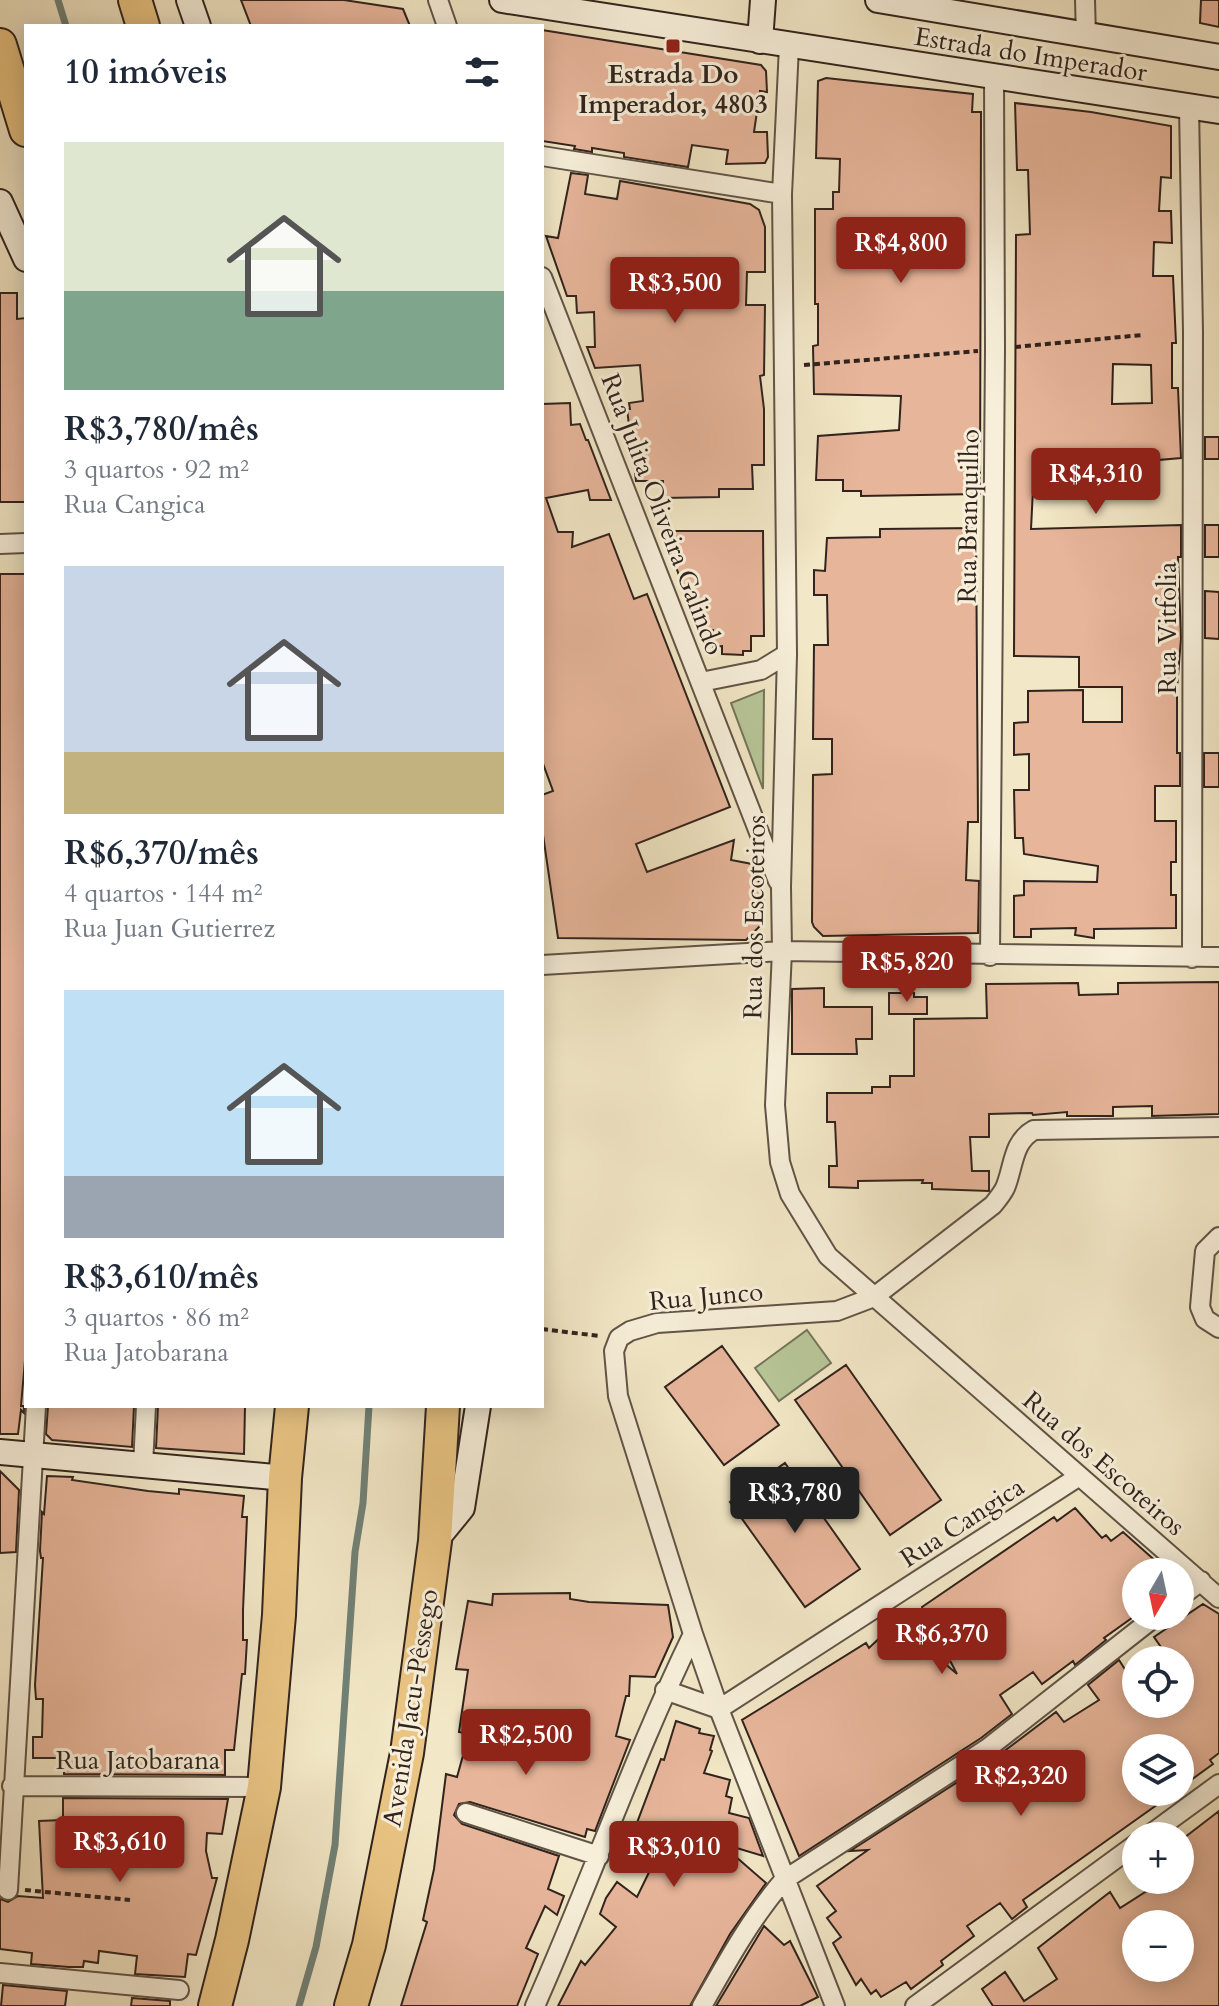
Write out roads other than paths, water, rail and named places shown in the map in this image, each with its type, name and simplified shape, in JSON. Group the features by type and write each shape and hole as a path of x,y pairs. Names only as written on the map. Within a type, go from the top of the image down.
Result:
{"highway":[{"path":"135,0 142,24"},
{"path":"0,45 24,123"},
{"name":"Avenida Jacu-Pêssego","path":"351,2006 369,1945 407,1753 435,1541 443,1408"},
{"path":"215,2006 264,1787 279,1615 286,1415"}],"main road":[{"path":"189,0 197,24"},
{"path":"197,24 207,0"},
{"name":"Estrada do Imperador","path":"502,0 1219,111"},
{"path":"760,41 763,0"},
{"name":"Estrada do Imperador","path":"878,0 1219,57"},
{"path":"0,202 24,255"},
{"path":"435,1541 462,1508 478,1408"},
{"path":"0,1452 285,1478"}],"street":[{"path":"438,0 446,24"},
{"path":"1085,0 1086,36"},
{"name":"Rua dos Escoteiros","path":"789,46 782,194 787,654 782,951 775,1105 780,1162 790,1194 828,1256 1219,1598"},
{"name":"Rua Branquilho","path":"990,956 994,76"},
{"name":"Rua Vitfolia","path":"1189,107 1193,332 1192,958"},
{"path":"544,156 782,194"},
{"name":"Rua Julita Oliveira Galindo","path":"544,282 781,887"},
{"path":"0,544 24,543"},
{"name":"Rua Julita Oliveira Galindo","path":"701,682 761,670 787,654"},
{"path":"544,965 782,951 1219,957"},
{"name":"Rua Junco","path":"693,1634 618,1396 614,1351 619,1338 657,1323 837,1311 874,1297 993,1205 1004,1190 1018,1144 1023,1136 1034,1130 1219,1127"},
{"path":"1219,1237 1205,1251 1200,1307 1205,1319 1219,1328"},
{"path":"8,1890 36,1408"},
{"path":"143,1465 146,1408"},
{"name":"Rua Cangica","path":"719,1709 1078,1477"},
{"path":"1194,1586 1201,1581"},
{"path":"702,2006 746,1930 784,1880 988,1748 1138,1630"},
{"path":"535,2006 665,1690 693,1634"},
{"path":"693,1634 784,1880 835,2006"},
{"path":"665,1690 719,1709"},
{"path":"1167,1822 1219,1784"},
{"name":"Rua Jatobarana","path":"12,1786 264,1787"},
{"path":"466,1813 599,1856"},
{"path":"915,2006 1122,1854"},
{"path":"0,1973 179,1990"}],"waterway":[{"path":"58,0 65,24"},
{"path":"299,2006 316,1947 335,1845 355,1552 363,1503 369,1408"}],"place":[{"name":"Estrada Do Imperador, 4803","path":"673,46"}]}
